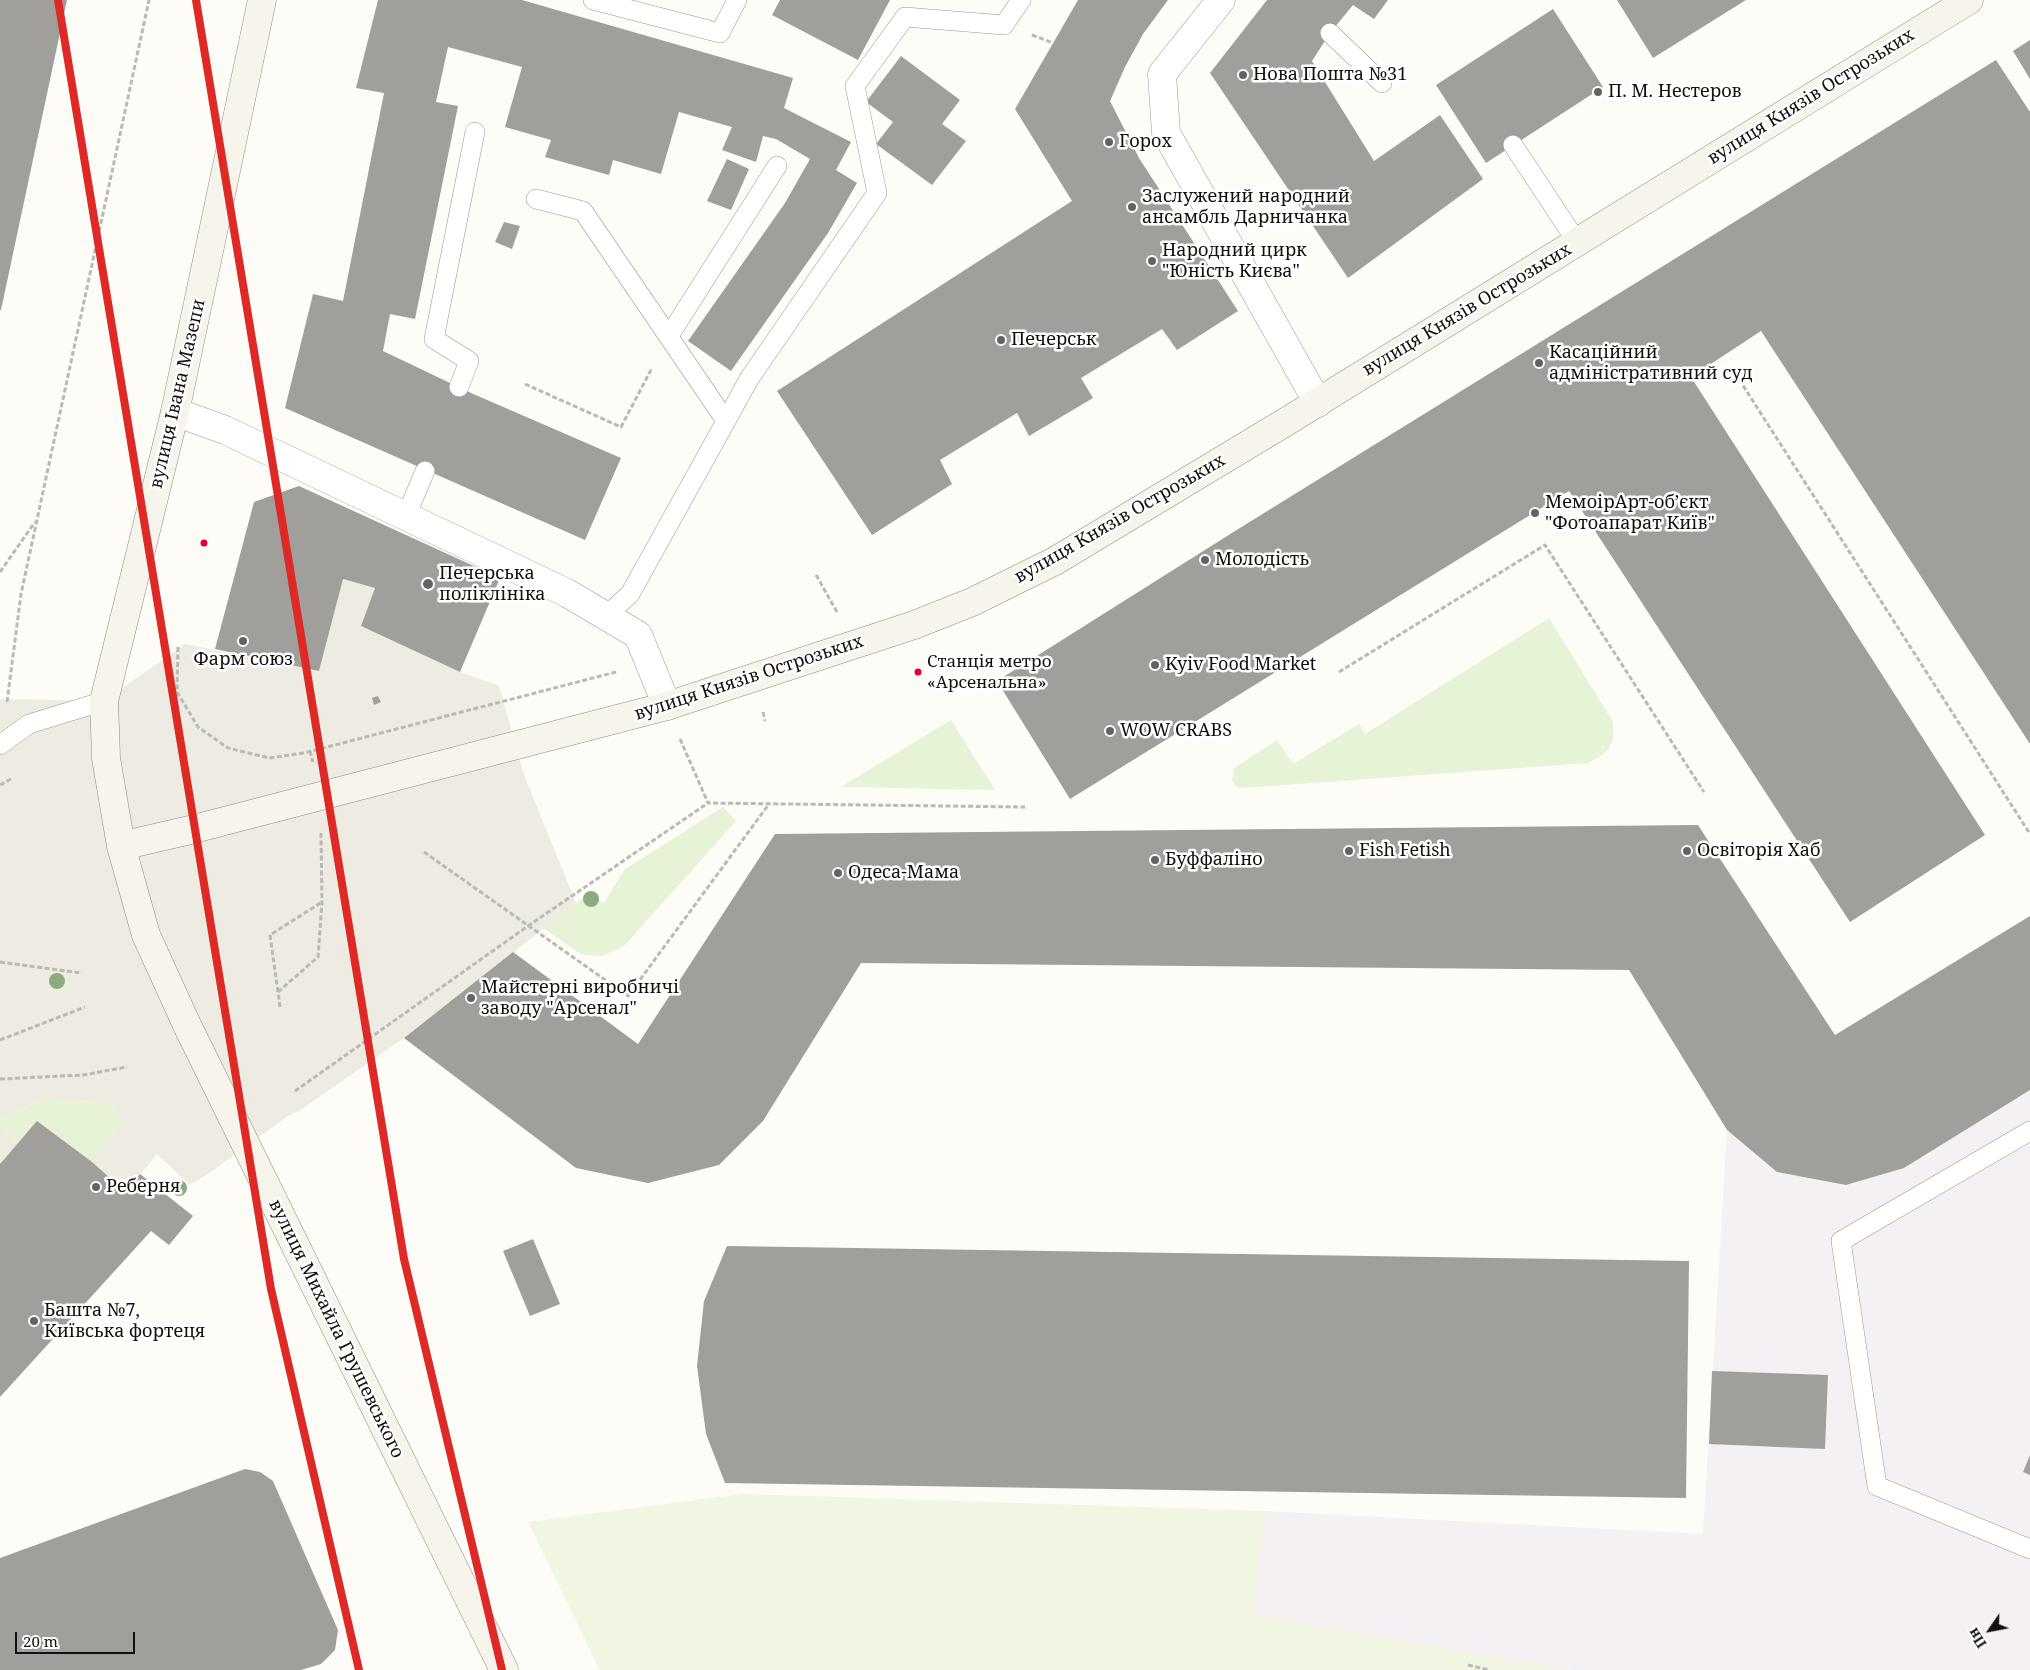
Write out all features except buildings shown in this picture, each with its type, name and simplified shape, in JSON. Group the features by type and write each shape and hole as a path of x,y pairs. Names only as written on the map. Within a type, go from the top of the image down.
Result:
{"main road":[{"name":"вулиця Івана Мазепи","path":"121,846 106,758 104,701 175,412 262,0"},
{"name":"вулиця Князів Острозьких","path":"121,846 199,828 667,706 914,625 972,602 1055,561 1318,403 1969,0"},
{"name":"вулиця Михайла Грушевського","path":"121,846 146,935 179,1007 504,1670"}],"street":[{"path":"1221,0 1162,74 1166,133 1318,403"},
{"path":"175,412 225,430 567,593 607,616 638,635 667,706"}],"lane":[{"path":"593,0 720,33 737,0"},
{"path":"607,616 630,594 749,379 877,193 855,86 905,17 1004,25 1021,0"},
{"path":"1330,33 1382,82"},
{"path":"460,387 469,360 434,338 476,132"},
{"path":"1513,145 1577,242"},
{"path":"669,336 777,166"},
{"path":"536,199 582,211 726,421"},
{"path":"406,516 425,470"},
{"path":"7,740 29,724 104,701"},
{"path":"2030,1131 1840,1240 1877,1486 2030,1549"}],"path":[{"path":"7,740 6,698 21,594 149,0"},
{"path":"525,384 622,427 669,336"},
{"path":"1735,373 2030,834"},
{"path":"0,572 37,519"},
{"path":"1339,672 1545,545 1704,792"},
{"path":"816,575 837,612"},
{"path":"178,647 178,692 198,727 228,748 269,758 304,753 621,670"},
{"path":"667,706 708,803"},
{"path":"0,785 11,778"},
{"path":"295,1091 528,926 708,803 1025,808"},
{"path":"424,852 628,996 769,804"},
{"path":"278,992 318,957 322,902 270,935 280,1007"},
{"path":"0,962 82,973"},
{"path":"0,1040 86,1007"},
{"path":"0,1079 83,1075 127,1067"},
{"path":"1468,1665 1489,1670"}],"shaded area":[{"path":"343,579 375,588 361,626 460,672 499,686 524,775 576,903 404,1038 299,1111 289,1115 211,1172 190,1185 157,1154 126,1192 92,1162 123,1120 108,1103 44,1099 0,1118 0,699 104,701 185,644 319,671"},
{"path":"2030,1090 2030,1670 1573,1670 1253,1615 1265,1511 1703,1534 1727,1130 1777,1172 1847,1185 1904,1168"},
{"path":"0,1125 17,1144 0,1164"}],"green space":[{"path":"1549,618 1613,722 1613,737 1610,747 1606,752 1588,763 1243,788 1237,787 1232,781 1234,768 1277,740 1293,764 1359,724 1365,734"},
{"path":"951,720 995,790 841,787"},
{"path":"723,807 736,821 624,946 602,956 582,955 543,928 588,894 604,903 624,870"},
{"path":"44,1099 108,1103 123,1120 92,1162 17,1144 0,1125 0,1118"},
{"path":"743,1494 1265,1511 1253,1615 1573,1670 600,1670 528,1522"}],"transit line":[{"path":"58,0 271,1289 359,1670"},
{"path":"196,0 404,1259 502,1670"}],"place":[{"name":"Нова Пошта №31","path":"1243,75"},
{"name":"П. М. Нестеров","path":"1598,92"},
{"name":"Горох","path":"1109,142"},
{"name":"Заслужений народний ансамбль Дарничанка","path":"1132,207"},
{"name":"Народний цирк \"Юність Києва\"","path":"1152,261"},
{"name":"Печерськ","path":"1001,340"},
{"name":"Касаційний адміністративний суд","path":"1539,363"},
{"name":"МемоірАрт-обʼєкт \"Фотоапарат Київ\"","path":"1535,513"},
{"name":"Молодiсть","path":"1205,560"},
{"name":"Печерська поліклініка","path":"428,584"},
{"name":"Фарм союз","path":"243,641"},
{"name":"Kyiv Food Market","path":"1155,665"},
{"name":"Станція метро «Арсенальна»","path":"918,672"},
{"name":"WOW CRABS","path":"1110,731"},
{"name":"Fish Fetish","path":"1349,851"},
{"name":"Освіторія Хаб","path":"1687,851"},
{"name":"Буффаліно","path":"1155,860"},
{"name":"Одеса-Мама","path":"838,873"},
{"name":"Майстерні виробничі заводу \"Арсенал\"","path":"471,998"},
{"name":"Реберня","path":"96,1187"},
{"name":"Башта №7, Київська фортеця","path":"34,1321"}]}
